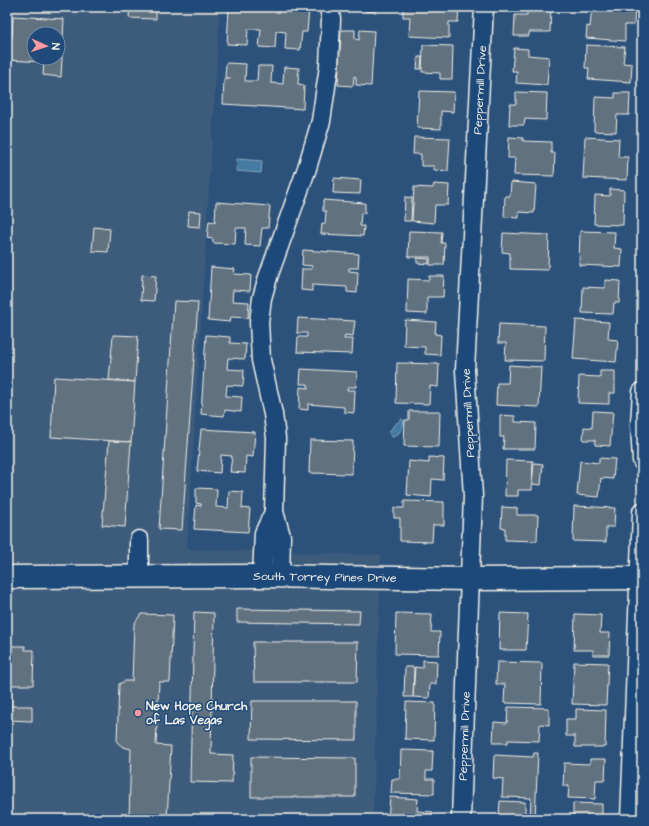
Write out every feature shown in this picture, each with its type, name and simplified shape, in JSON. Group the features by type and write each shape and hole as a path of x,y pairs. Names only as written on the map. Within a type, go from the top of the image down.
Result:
{"main road":[{"name":"South Torrey Pines Drive","path":"7,577 271,576 469,579 641,578"}],"street":[{"path":"271,576 281,536 274,512 276,438 273,414 261,360 259,322 262,298 268,277 307,168 320,121 329,66 331,19 329,7"},
{"name":"Peppermill Drive","path":"461,819 473,496 465,370 484,7"},
{"path":"642,392 640,425 642,461"},
{"path":"630,819 641,578 642,512"},
{"path":"139,540 139,576"}],"shaded area":[{"path":"7,7 220,7 187,549 381,555 373,819 7,819"},
{"path":"237,159 262,161 261,173 236,171"},
{"path":"402,419 404,421 402,429 396,436 391,437 389,433 393,426"}],"building":[{"path":"130,7 156,7 156,19 129,18"},
{"path":"229,7 281,7 309,9 307,32 302,32 300,50 285,49 286,32 276,31 275,48 259,47 261,29 248,29 247,45 227,44"},
{"path":"342,7 352,7 352,10 342,10"},
{"path":"365,7 375,7 375,12 364,11"},
{"path":"403,7 459,7 458,22 449,22 449,38 409,36 410,17 403,17"},
{"path":"527,7 551,7 550,32 529,32 529,36 514,36 515,15 527,15"},
{"path":"592,7 635,7 634,25 625,25 625,41 586,38 587,26 590,27"},
{"path":"13,16 64,19 64,26 26,26 26,61 7,60 7,38 12,38"},
{"path":"341,30 355,30 355,39 359,40 360,30 374,31 371,86 356,85 356,77 354,76 353,86 338,85"},
{"path":"423,45 453,46 452,79 440,79 440,73 422,72"},
{"path":"586,45 625,47 623,63 632,64 631,82 588,79 589,68 585,68"},
{"path":"514,48 528,49 528,55 549,57 547,85 516,83 517,71 512,71"},
{"path":"418,57 422,57 421,69 417,69"},
{"path":"226,63 246,64 245,81 257,81 258,66 272,66 271,83 283,84 284,67 299,68 298,84 304,85 303,109 223,104 224,79 230,79 225,78"},
{"path":"44,66 62,66 61,77 43,75"},
{"path":"419,91 454,92 453,112 441,111 441,129 417,128"},
{"path":"516,92 547,93 546,120 525,119 524,125 509,125 510,104 516,104"},
{"path":"615,93 630,93 629,115 617,115 616,132 594,131 595,97 615,98"},
{"path":"414,137 450,138 448,171 434,170 434,166 421,166 421,154 413,154"},
{"path":"509,137 523,138 523,141 551,142 551,153 555,153 554,176 514,175 515,158 508,158"},
{"path":"585,137 619,139 618,157 628,157 627,180 583,178"},
{"path":"334,178 361,180 360,194 333,193"},
{"path":"511,182 536,184 534,213 519,212 519,218 504,217 505,196 510,196"},
{"path":"434,184 449,185 448,205 435,205 434,223 412,221 414,187 433,188"},
{"path":"610,189 624,190 623,225 594,224 595,195 610,196"},
{"path":"405,197 412,198 411,221 404,221"},
{"path":"323,200 365,203 365,213 361,213 360,226 364,226 363,236 321,234 322,223 325,224 326,211 323,211"},
{"path":"216,202 270,206 268,228 262,228 260,246 245,245 246,228 236,228 235,244 213,243 213,239 207,238 209,221 215,222"},
{"path":"189,211 201,212 200,227 188,226"},
{"path":"94,227 110,229 108,252 92,251"},
{"path":"409,231 442,232 441,243 445,243 444,265 430,265 430,257 408,257"},
{"path":"580,231 615,232 614,248 622,249 621,267 579,265"},
{"path":"503,233 549,235 548,270 510,269 510,253 502,252"},
{"path":"303,250 359,254 358,268 349,268 349,271 358,272 357,293 347,292 347,287 312,285 312,291 301,290 302,269 312,269 312,266 302,265"},
{"path":"417,258 429,259 429,264 417,263"},
{"path":"211,267 235,269 234,274 251,275 250,291 233,290 232,301 249,302 248,318 231,317 230,322 208,320"},
{"path":"142,275 156,276 154,301 141,300"},
{"path":"429,276 444,276 443,297 427,297 427,314 407,313 408,279 429,280"},
{"path":"605,280 620,281 619,303 614,303 613,314 582,313 583,287 605,288"},
{"path":"174,301 198,302 182,530 159,529"},
{"path":"298,318 355,321 353,336 345,335 344,339 353,339 352,354 297,352 298,337 307,337 307,333 297,333"},
{"path":"405,320 436,322 435,334 441,335 440,355 425,354 425,347 404,346"},
{"path":"576,320 609,322 608,339 618,340 616,362 573,359"},
{"path":"499,324 545,326 544,361 505,360 506,343 498,343"},
{"path":"113,335 138,336 135,382 109,380"},
{"path":"206,335 230,337 230,343 246,344 245,359 228,358 227,369 244,370 243,386 227,385 226,396 242,397 241,412 225,410 224,416 201,414"},
{"path":"397,363 439,364 438,387 430,386 429,404 396,403"},
{"path":"509,365 541,367 539,407 496,405 497,383 508,383"},
{"path":"301,369 357,372 356,387 348,387 347,390 355,390 354,413 344,412 344,407 308,404 308,410 299,409 300,387 308,388 308,384 300,384"},
{"path":"600,371 615,371 615,393 609,393 609,404 578,403 579,376 600,377"},
{"path":"54,377 135,382 131,442 51,437"},
{"path":"409,411 440,411 439,447 404,446 405,420 409,420"},
{"path":"593,411 613,412 610,446 595,445 595,440 583,440 584,427 592,428"},
{"path":"500,415 515,416 515,422 536,423 535,449 503,449 504,437 500,437"},
{"path":"201,429 255,432 253,457 246,456 245,473 230,472 232,456 221,455 220,473 197,471"},
{"path":"310,440 353,441 352,474 309,473"},
{"path":"109,441 131,442 125,527 102,525"},
{"path":"429,457 444,458 443,480 432,479 431,497 407,495 409,461 429,463"},
{"path":"599,458 615,459 613,479 601,478 599,497 577,495 580,461 599,463"},
{"path":"506,460 533,461 532,490 518,490 518,496 505,496"},
{"path":"534,463 543,464 541,485 532,484"},
{"path":"196,488 217,489 216,507 228,508 229,491 243,492 242,508 250,509 248,532 194,529 196,505 201,506 201,504 196,503"},
{"path":"404,501 444,502 444,525 433,525 432,542 400,541 400,518 394,518 394,508 404,508"},
{"path":"574,506 615,508 614,527 606,527 606,542 573,541"},
{"path":"502,507 517,508 517,515 538,515 537,541 505,540 505,528 501,528"},
{"path":"237,609 360,611 359,624 237,622"},
{"path":"194,612 214,613 211,754 233,755 232,783 190,782"},
{"path":"396,613 432,614 431,632 440,632 439,655 395,654"},
{"path":"500,613 528,614 526,650 499,650"},
{"name":"New Hope Church of Las Vegas","path":"141,614 173,615 170,682 159,682 156,745 171,746 167,819 129,819 131,749 123,747 117,742 119,684 125,681 132,681 134,624"},
{"path":"575,614 601,615 600,633 610,633 609,655 593,655 593,650 574,650"},
{"path":"253,642 358,642 357,682 254,682"},
{"path":"7,646 25,646 25,650 34,650 33,685 11,685 11,706 32,706 32,721 7,720"},
{"path":"423,660 437,661 436,684 430,684 429,698 413,697 415,667 423,668"},
{"path":"497,662 542,663 541,704 504,703 505,684 496,684"},
{"path":"574,662 608,663 606,705 572,704"},
{"path":"405,667 414,667 413,697 404,697"},
{"path":"252,701 356,701 356,740 251,739"},
{"path":"406,702 435,703 434,740 405,739"},
{"path":"508,707 549,708 549,725 540,724 539,741 508,740 508,743 493,743 494,722 507,723"},
{"path":"576,709 606,710 605,747 575,747 575,736 566,736 566,719 576,719"},
{"path":"401,750 433,751 432,771 426,771 426,779 434,779 434,794 391,793 392,779 400,779"},
{"path":"534,753 538,753 535,819 530,819 531,798 502,797 503,779 493,778 494,755 533,757"},
{"path":"251,757 355,758 355,797 251,797"},
{"path":"590,759 606,759 605,780 596,780 595,799 568,798 569,786 563,786 564,763 590,764"},
{"path":"390,797 418,799 417,811 433,812 432,819 388,819"},
{"path":"500,801 525,802 525,819 493,819 494,816 499,816"},
{"path":"573,803 602,804 602,819 573,819"},
{"path":"248,815 353,817 353,819 248,819"}],"place":[{"name":"New Hope Church of Las Vegas","path":"138,713"}]}
